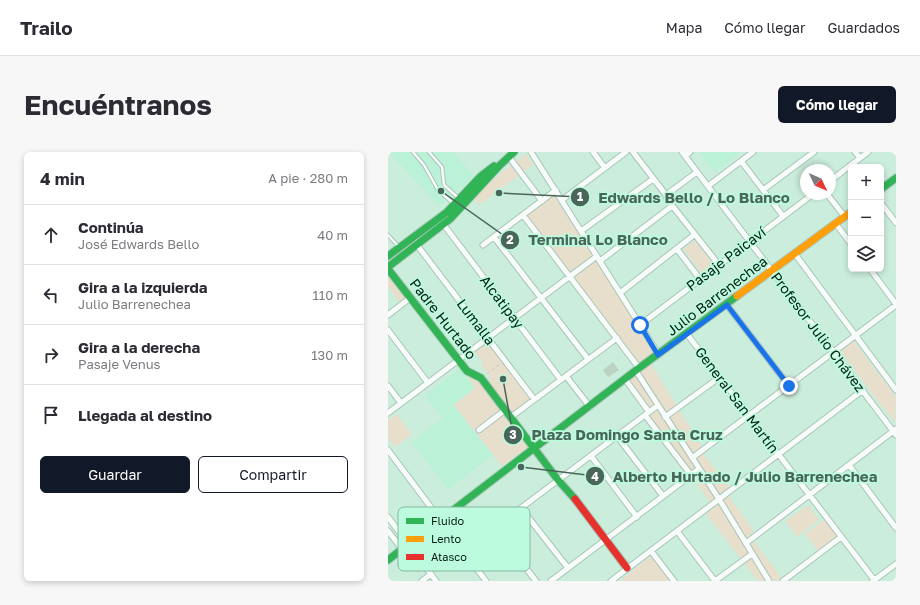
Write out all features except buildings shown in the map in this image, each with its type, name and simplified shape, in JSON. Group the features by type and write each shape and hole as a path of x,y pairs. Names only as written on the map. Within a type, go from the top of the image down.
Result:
{"street":[{"path":"532,152 658,355"},
{"path":"593,152 605,168"},
{"path":"562,200 626,152"},
{"path":"633,152 694,235 719,265"},
{"path":"684,154 690,152"},
{"path":"708,186 753,152"},
{"path":"763,190 814,152"},
{"path":"855,152 860,158"},
{"path":"836,176 868,152"},
{"path":"388,268 444,225 459,211 502,162 511,154 542,201"},
{"name":"Profesor Julio Chávez","path":"684,154 895,432"},
{"path":"741,161 783,216"},
{"path":"388,256 456,202 481,176 502,162"},
{"path":"666,195 697,172"},
{"path":"884,187 896,178"},
{"path":"581,231 653,179"},
{"path":"483,245 556,190"},
{"name":"Pasaje Paicaví","path":"640,325 805,200"},
{"path":"832,200 845,217"},
{"path":"388,413 570,276 672,206"},
{"path":"884,207 896,223"},
{"name":"Julio Barrenechea","path":"458,507 625,379 848,214"},
{"path":"523,215 617,338 638,370 657,406 719,499 769,581"},
{"path":"836,224 848,240"},
{"name":"Alcatipay","path":"444,225 561,380"},
{"path":"620,292 694,235"},
{"path":"494,237 588,359"},
{"name":"Lumalla","path":"417,245 534,399"},
{"path":"677,249 700,279"},
{"path":"795,254 896,390"},
{"name":"Padre Hurtado","path":"388,268 466,371 481,378 534,449 558,480 583,508 628,568"},
{"path":"692,458 896,305 872,272"},
{"path":"388,315 410,298"},
{"path":"727,305 789,386"},
{"path":"388,330 428,383"},
{"name":"General San Martín","path":"687,334 874,581"},
{"path":"511,417 617,338"},
{"path":"566,376 590,407"},
{"path":"665,417 720,377"},
{"path":"625,379 691,475"},
{"path":"388,386 401,403"},
{"path":"611,581 618,579 628,568 862,390"},
{"path":"522,507 657,406"},
{"path":"479,430 505,410"},
{"path":"746,543 895,432"},
{"path":"617,436 663,496"},
{"path":"388,450 431,507"},
{"path":"590,456 636,517"},
{"path":"849,465 896,528"},
{"path":"551,581 699,469"},
{"path":"388,517 398,530"},
{"path":"530,519 568,568"},
{"path":"388,531 398,544"},
{"path":"677,531 715,581 752,554"},
{"path":"783,581 841,537"},
{"path":"651,551 674,581"},
{"name":"Julio Barrenechea","path":"388,560 398,552"},
{"path":"874,581 896,564"},
{"path":"429,571 436,581"},
{"path":"479,571 486,581"},
{"path":"528,571 536,581"},
{"path":"423,580 431,574"}],"lane":[{"path":"413,152 424,165 438,190 456,202 465,204"},
{"path":"429,152 442,167 444,185 456,202 459,211"},
{"path":"388,235 399,248"}],"path":[{"path":"481,378 505,360"},
{"path":"417,571 423,580"}],"shaded area":[{"path":"389,152 453,152 475,177 439,206"},
{"path":"699,152 742,152 715,172"},
{"path":"526,154 533,165 479,205 474,198 491,181"},
{"path":"554,193 656,353 641,363 638,363 524,216"},
{"path":"695,240 713,264 701,273 683,249"},
{"path":"388,274 407,298 400,303 388,287"},
{"path":"488,340 531,399 512,413 490,384 489,375 481,365 483,362 474,351"},
{"path":"853,340 896,397 895,423 840,352"},
{"path":"651,364 702,447 700,450 730,487 725,491 754,531 749,535 781,577 777,581 772,579 758,581 706,514 714,508 693,478 696,476 650,417 653,414 629,380"},
{"path":"460,368 476,388 454,405 493,455 448,489 412,442 443,418 425,396"},
{"path":"466,375 478,381 501,411 474,431 454,405 475,388"},
{"path":"505,413 529,444 527,448 502,466 477,434"},
{"path":"397,414 412,435 395,447 388,438 388,420"},
{"path":"808,505 819,520 797,537 785,521"},
{"path":"825,519 838,536 818,551 805,534"},
{"path":"651,556 671,581 623,581 622,579"}],"traffic: fast":[{"path":"388,267 450,219 514,152"},
{"path":"388,256 447,212 481,176 494,166"},
{"path":"884,187 896,178"},
{"path":"388,269 467,371 481,378 558,480 575,499"},
{"path":"457,507 639,368 737,296"},
{"path":"388,560 398,552"}],"traffic: slow":[{"path":"737,296 848,214"}],"traffic: jam":[{"path":"575,499 627,568"}],"place":[{"name":"Terminal Lo Blanco","path":"441,191"},
{"name":"Edwards Bello / Lo Blanco","path":"499,193"},
{"name":"Plaza Domingo Santa Cruz","path":"503,379"},
{"name":"Alberto Hurtado / Julio Barrenechea","path":"521,467"}],"route":[{"path":"640,325 658,355 727,305 789,386"}]}
